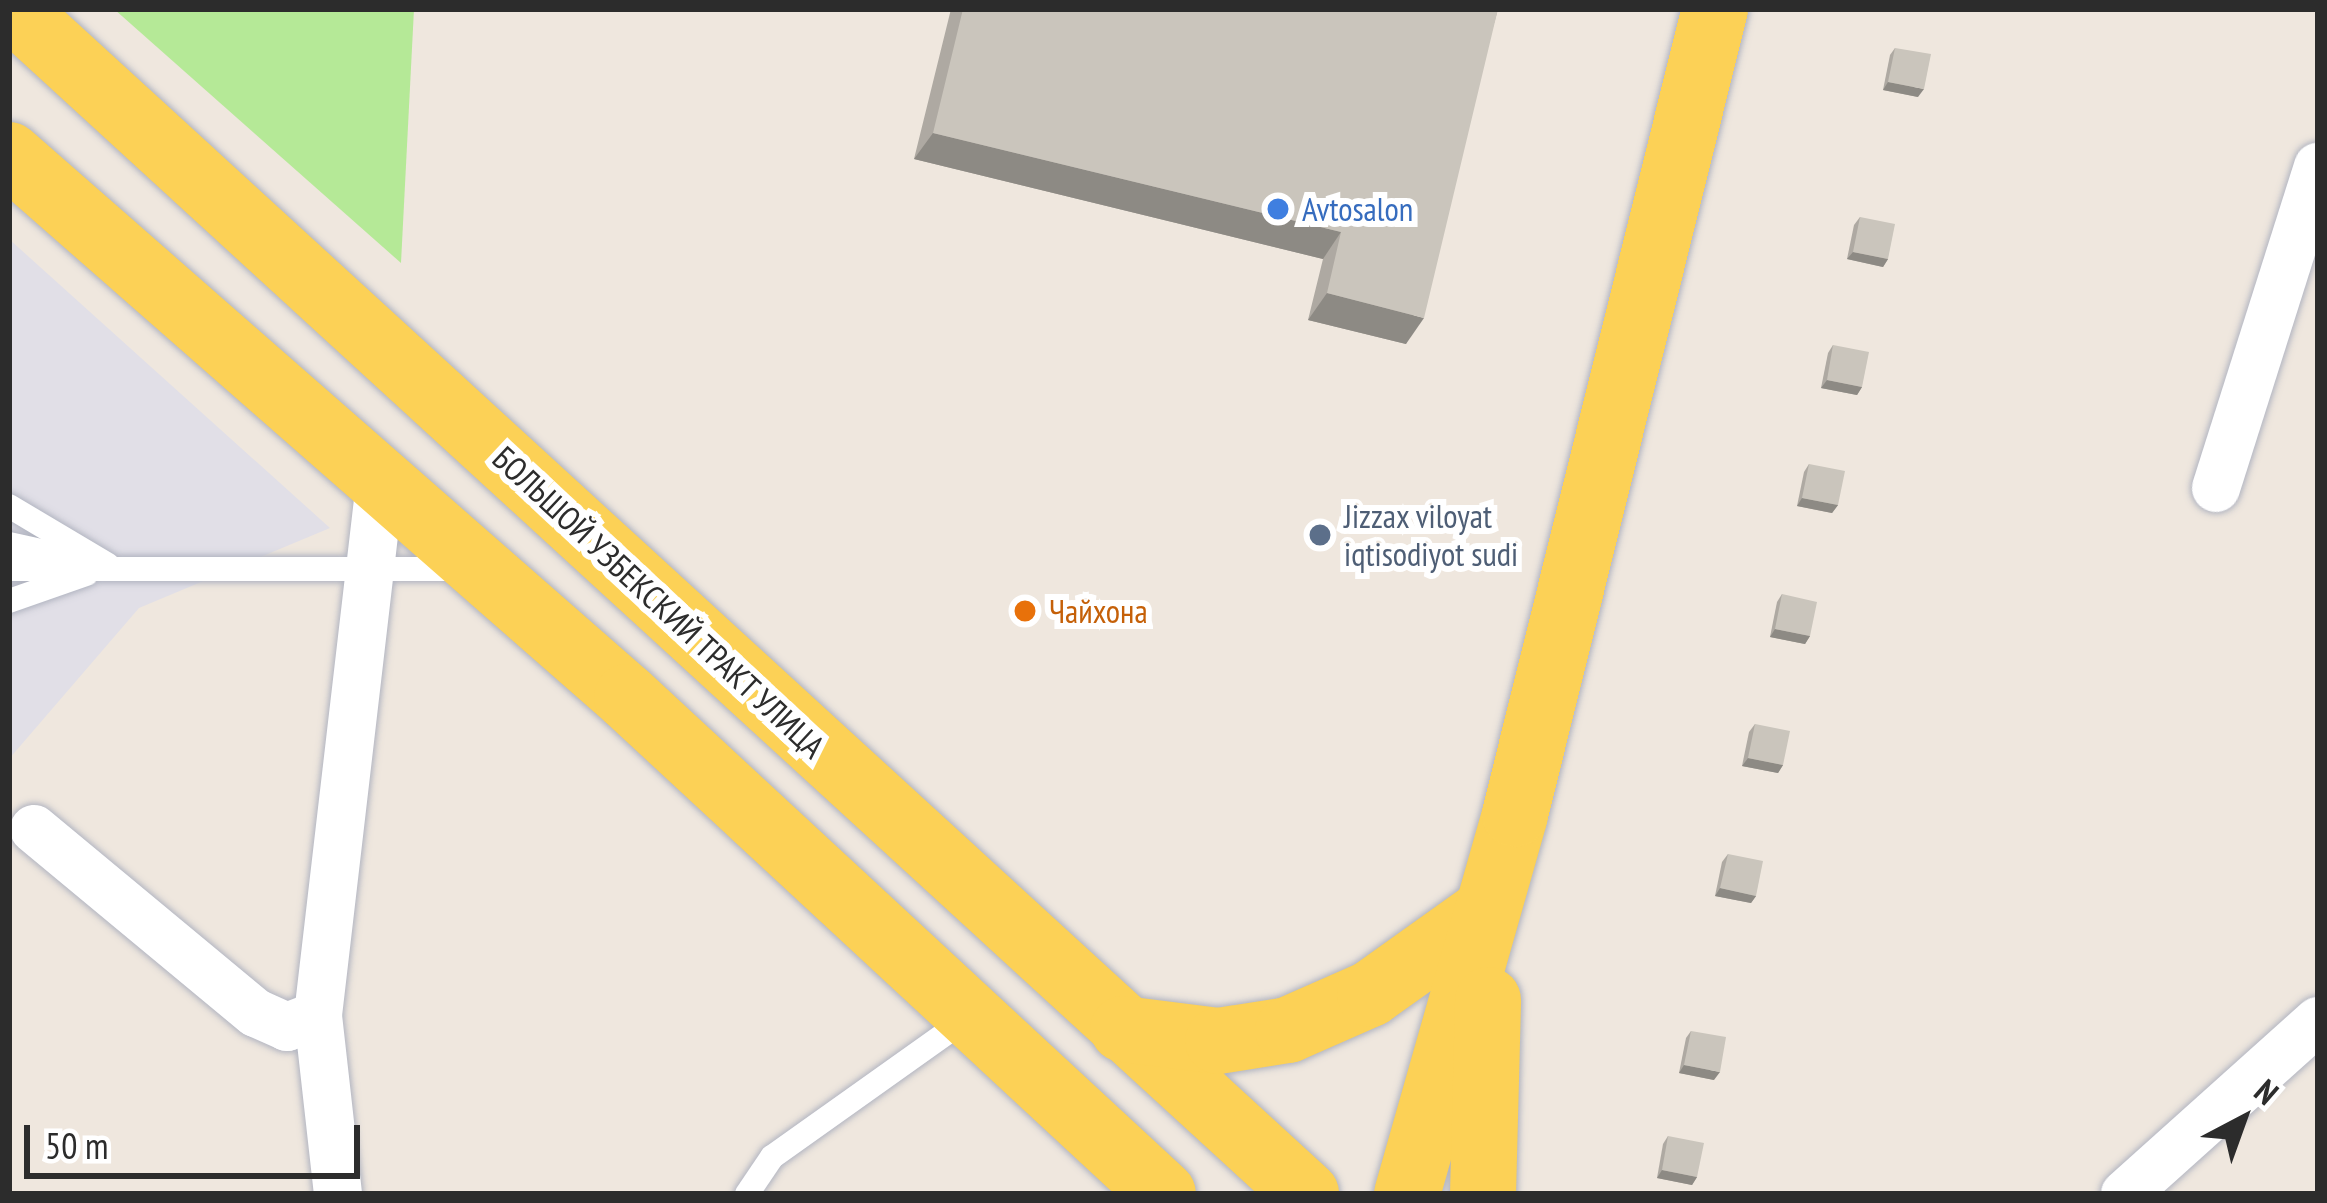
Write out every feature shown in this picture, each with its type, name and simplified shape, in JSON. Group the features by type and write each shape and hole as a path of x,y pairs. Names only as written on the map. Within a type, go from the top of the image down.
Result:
{"main road":[{"name":"БОЛЬШОЙ УЗБЕКСКИЙ ТРАКТ УЛИЦА","path":"13,9 1306,1194"},
{"path":"1407,1194 1490,888 1714,9"},
{"path":"9,155 477,569 1163,1194"},
{"path":"1123,1029 1217,1041 1288,1030 1370,994 1490,888"},
{"path":"1483,1194 1490,888"}],"street":[{"path":"2216,488 2318,167"},
{"path":"338,1194 318,1015 377,568 380,483"},
{"path":"34,829 256,1013 287,1027 318,1015"},
{"path":"2125,1194 2318,1022"}],"lane":[{"path":"9,506 110,566"},
{"path":"9,526 110,566"},
{"path":"9,544 110,566"},
{"path":"9,556 110,566"},
{"path":"9,580 110,566"},
{"path":"9,592 110,566"},
{"path":"9,601 110,566"},
{"path":"9,568 477,569"},
{"path":"747,1194 772,1157 971,1015"}],"shaded area":[{"path":"9,239 330,528 139,608 9,759"}],"green space":[{"path":"114,9 414,9 401,263"}],"building":[{"name":"Avtosalon","path":"963,9 1498,9 1424,318 1327,293 1341,232 933,133"},
{"path":"1895,48 1931,54 1924,89 1888,82"},
{"path":"1860,217 1895,224 1888,259 1853,252"},
{"path":"1833,345 1869,352 1862,387 1827,380"},
{"path":"1809,464 1845,471 1838,505 1802,498"},
{"path":"1782,594 1817,602 1810,636 1775,629"},
{"path":"1755,724 1790,731 1783,765 1748,758"},
{"path":"1728,854 1763,861 1756,896 1720,888"},
{"path":"1691,1031 1726,1037 1720,1072 1684,1065"},
{"path":"1668,1136 1704,1143 1697,1177 1662,1170"}],"place":[{"name":"Avtosalon","path":"1278,209"},
{"name":"Jizzax viloyat iqtisodiyot sudi","path":"1320,535"},
{"name":"Чайхона","path":"1025,611"}]}
